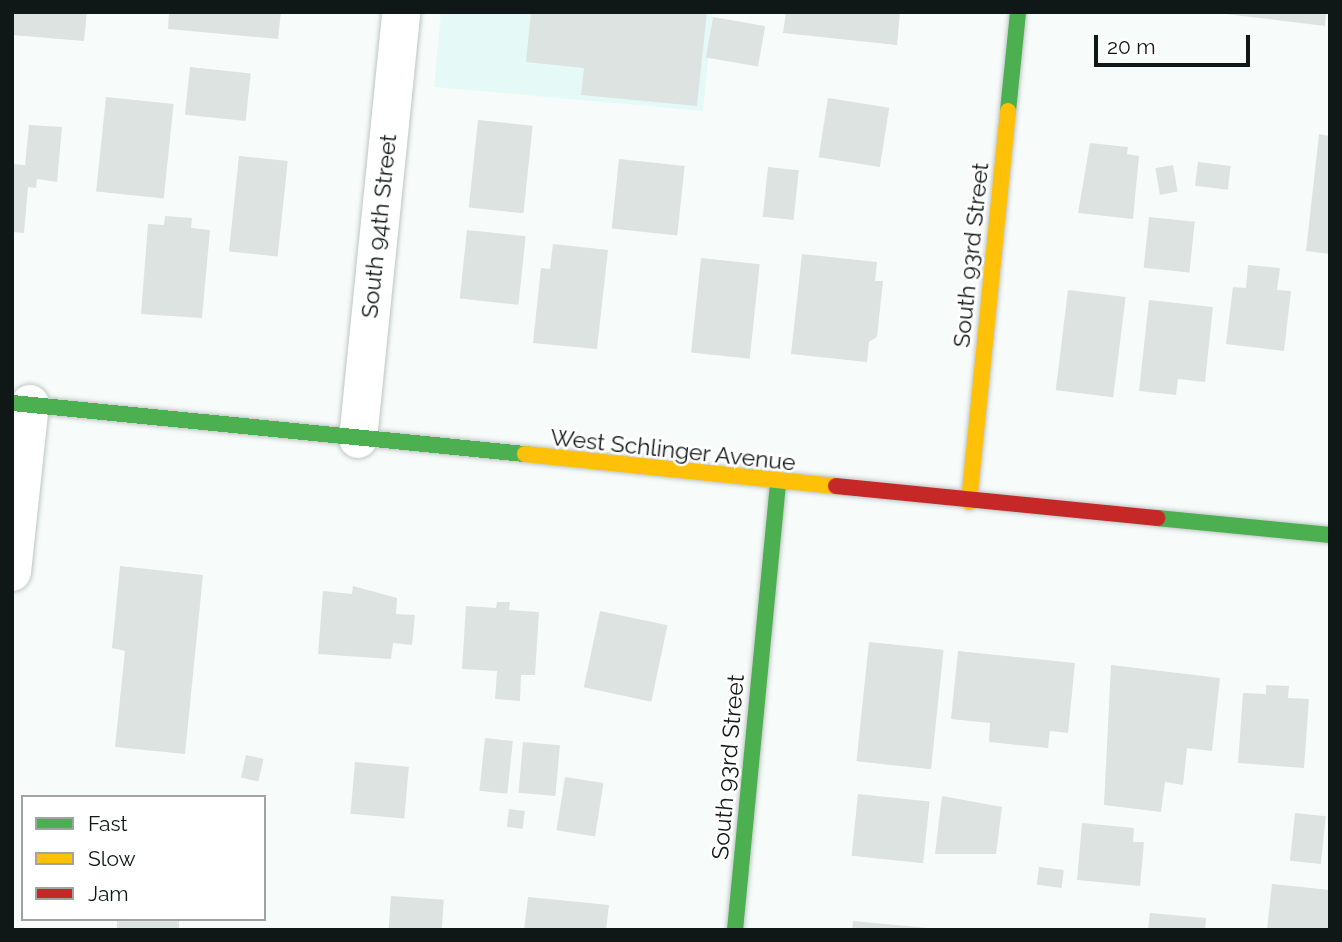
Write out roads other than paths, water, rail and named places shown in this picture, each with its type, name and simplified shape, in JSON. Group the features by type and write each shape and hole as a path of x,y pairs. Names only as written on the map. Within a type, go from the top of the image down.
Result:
{"street":[{"name":"South 94th Street","path":"358,439 401,12"},
{"name":"South 93rd Street","path":"969,502 1018,12"},
{"name":"West Schlinger Avenue","path":"21,403 778,484 1330,535"},
{"path":"12,572 21,403"},
{"name":"South 93rd Street","path":"735,930 778,484"}]}
